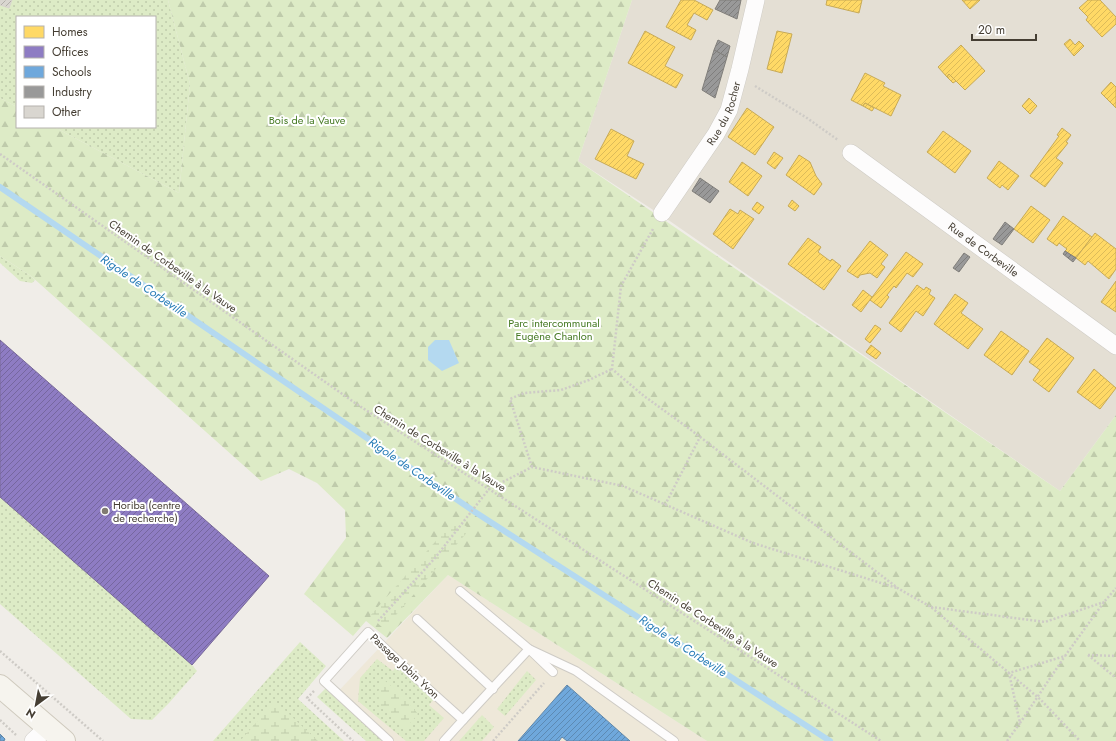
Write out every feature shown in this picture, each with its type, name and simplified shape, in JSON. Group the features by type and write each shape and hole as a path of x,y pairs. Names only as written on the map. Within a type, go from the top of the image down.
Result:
{"main road":[{"path":"0,686 41,736"}],"street":[{"name":"Rue du Rocher","path":"662,213 716,134 729,110 756,0"},
{"name":"Rue de Corbeville","path":"851,153 1116,346"}],"lane":[{"path":"460,591 554,672"},
{"path":"417,619 493,689"},
{"name":"Passage Jobin Yvon","path":"324,680 368,632 463,720"},
{"path":"444,741 529,649"},
{"path":"529,649 576,671 674,741"},
{"path":"324,680 389,741"}],"path":[{"path":"753,85 836,138 851,153"},
{"name":"Chemin de Corbeville à la Vauve","path":"0,154 358,405 881,741"},
{"path":"612,369 621,286 662,213"},
{"path":"612,369 644,396 899,589 931,607 1041,700 1080,741"},
{"path":"532,467 510,399 524,392 561,390 589,380 612,369"},
{"path":"665,505 700,437"},
{"path":"368,632 434,558 489,488 532,467 623,486 754,543 899,589"},
{"path":"1007,741 1064,656 1116,588"},
{"path":"931,607 1045,622 1104,602"},
{"path":"0,651 103,741"},
{"path":"1116,656 1088,655 1116,678"},
{"path":"1009,673 1064,656"},
{"path":"493,741 554,672"},
{"path":"1009,673 1020,723"},
{"path":"324,680 307,698 353,741"},
{"path":"0,720 41,736"}],"shaded area":[{"path":"632,0 1116,0 1116,415 1060,491 664,217 578,161"},
{"path":"448,575 707,741 374,741 331,699"}],"green space":[{"path":"12,0 168,0 190,84 179,193 56,128 156,128 156,16 16,16 16,106 0,98 0,5"},
{"path":"168,0 632,0 578,161 1060,491 1116,415 1116,741 707,741 448,575 387,638 366,621 353,636 304,594 346,538 345,510 317,483 289,469 261,481 31,276 0,256 0,98 16,106 16,128 56,128 179,193 190,84"},
{"path":"0,256 35,280 32,283 20,281 0,263"},
{"path":"0,496 197,671 152,720 131,719 0,604"},
{"path":"455,519 470,529 384,629 370,616"},
{"path":"300,642 326,666 298,699 344,741 213,741"},
{"path":"377,659 393,671 396,666 434,699 429,705 444,718 424,741 406,741 358,701 360,678"},
{"path":"527,671 536,680 505,716 497,709"},
{"path":"383,679 404,697 418,714 406,728 377,704 377,695"},
{"path":"326,688 382,738 380,741 366,741 317,697"},
{"path":"275,701 318,741 240,741"},
{"path":"482,715 494,727 482,741 459,741"}],"water":[{"path":"435,340 449,340 459,363 442,371 428,360 428,347"}],"building: Homes":[{"path":"681,0 694,0 713,10 707,20 694,13 687,25 696,30 691,40 666,27"},
{"path":"827,0 862,0 859,13 826,5"},
{"path":"962,0 980,0 970,9"},
{"path":"1088,0 1100,0 1116,17 1116,24 1102,37 1086,20 1088,17 1079,8"},
{"path":"645,31 675,47 665,66 683,75 676,88 628,63"},
{"path":"777,31 792,34 782,73 767,69"},
{"path":"1070,39 1075,45 1079,41 1084,46 1074,56 1064,44"},
{"path":"961,45 985,71 965,90 949,74 947,77 938,67"},
{"path":"865,73 885,83 883,86 901,95 891,116 865,103 863,106 851,100"},
{"path":"949,74 956,81 953,83 947,77"},
{"path":"1111,82 1116,87 1116,108 1101,93"},
{"path":"1029,98 1037,106 1030,114 1022,106"},
{"path":"865,103 874,108 872,111 863,106"},
{"path":"747,108 774,127 755,155 728,137"},
{"path":"1062,128 1071,135 1066,142 1068,143 1056,158 1063,163 1045,187 1030,176 1059,136 1057,135"},
{"path":"611,129 634,141 627,156 644,164 636,179 595,159"},
{"path":"943,131 971,151 955,173 927,152"},
{"path":"774,152 783,158 775,169 767,163"},
{"path":"799,155 810,162 816,176 822,184 814,195 786,175"},
{"path":"999,161 1019,176 1008,190 1002,185 1000,188 987,178"},
{"path":"742,162 762,176 748,196 729,182"},
{"path":"792,200 799,206 795,211 788,206"},
{"path":"757,202 764,207 759,214 752,209"},
{"path":"1031,206 1050,220 1033,243 1014,229"},
{"path":"730,209 738,214 740,210 754,219 733,249 713,234"},
{"path":"1063,216 1092,237 1076,258 1065,251 1067,249 1059,243 1057,246 1047,239"},
{"path":"1095,233 1116,249 1116,269 1109,279 1088,261 1085,265 1076,258"},
{"path":"808,238 821,247 818,252 830,261 832,259 841,266 824,290 788,264"},
{"path":"870,241 888,255 881,264 885,267 877,278 870,273 860,275 858,278 847,271"},
{"path":"906,252 923,264 913,277 907,273 896,288 894,286 887,295 889,297 881,308 870,300"},
{"path":"1116,281 1116,312 1101,302"},
{"path":"917,285 924,290 926,287 931,290 929,294 935,298 923,316 916,311 901,332 889,323"},
{"path":"863,290 872,297 861,312 852,305"},
{"path":"955,294 968,303 961,313 983,329 968,349 934,324"},
{"path":"875,325 881,329 870,343 865,339"},
{"path":"1001,331 1029,351 1012,375 984,355"},
{"path":"1047,338 1074,358 1049,392 1033,380 1040,370 1029,362"},
{"path":"871,345 881,353 876,359 866,352"},
{"path":"1094,369 1116,388 1100,409 1077,392"}],"building: Offices":[{"name":"Horiba (centre de recherche)","path":"0,340 269,576 192,665 0,497"}],"building: Schools":[{"path":"567,685 630,741 567,741 562,737 559,741 518,741"},
{"path":"0,734 5,739 4,741 0,741"}],"building: Industry":[{"path":"720,0 741,0 737,19 715,9"},
{"path":"718,40 730,46 727,57 714,50"},
{"path":"714,50 727,57 715,98 702,90"},
{"path":"700,178 719,191 710,203 692,191"},
{"path":"1005,222 1014,229 1002,245 993,239"},
{"path":"1065,251 1076,258 1073,262 1063,254"},
{"path":"964,253 970,257 959,272 953,268"}],"building: Other":[{"path":"0,0 12,0 9,8 0,5"}],"waterway":[{"name":"Rigole de Corbeville","path":"0,187 475,512 830,741"}],"place":[{"name":"Horiba (centre de recherche)","path":"105,511"}],"park label":[{"name":"Bois de la Vauve","path":"307,120"},
{"name":"Parc intercommunal Eugène Chanlon","path":"554,329"}]}
